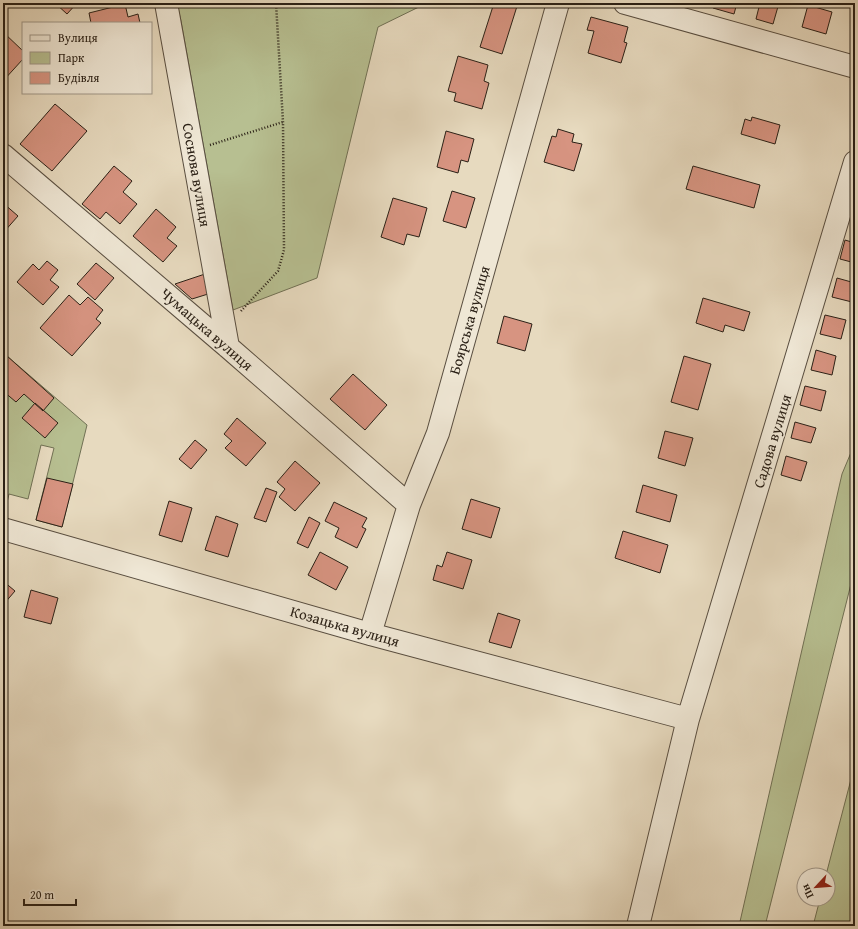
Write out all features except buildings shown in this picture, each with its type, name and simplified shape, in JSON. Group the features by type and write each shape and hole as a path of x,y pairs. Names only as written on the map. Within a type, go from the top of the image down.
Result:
{"street":[{"name":"Соснова вулиця","path":"166,3 226,338"},
{"name":"Боярська вулиця","path":"370,634 409,505 438,433 558,3"},
{"path":"625,3 855,67"},
{"name":"Чумацька вулиця","path":"3,155 226,338 409,505"},
{"name":"Садова вулиця","path":"638,926 688,719 855,162"},
{"name":"Козацька вулиця","path":"3,528 370,634 688,719"}],"path":[{"path":"226,338 278,271 284,250 283,122 276,3"},
{"path":"193,151 283,122"}],"green space":[{"path":"177,3 427,3 378,27 317,278 233,310 181,21"},
{"path":"7,356 87,425 62,527 36,520 54,448 41,445 28,499 9,494 5,511 3,511 3,360"},
{"path":"855,443 855,568 765,926 739,926 842,474"},
{"path":"855,764 855,926 813,926 818,907 836,907 836,867 828,867"}]}
